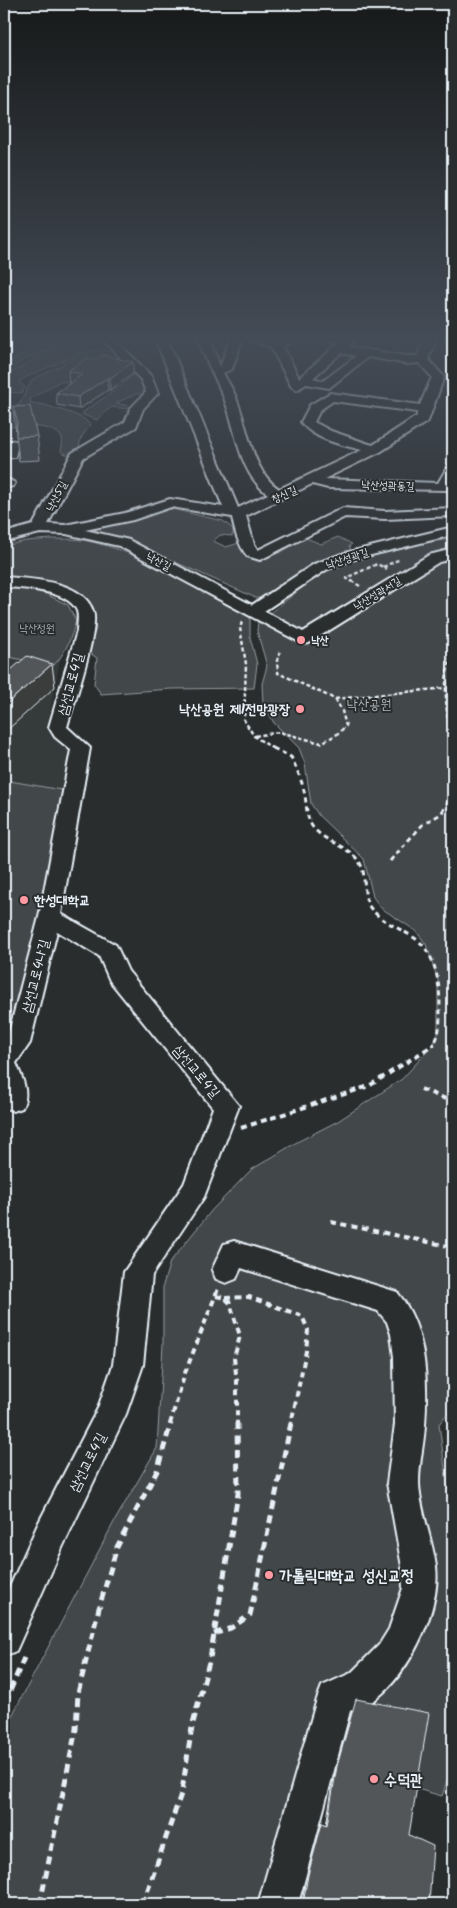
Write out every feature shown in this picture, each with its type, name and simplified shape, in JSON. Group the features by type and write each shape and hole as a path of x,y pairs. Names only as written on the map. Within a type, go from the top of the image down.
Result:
{"street":[{"name":"낙산5길","path":"39,528 77,456 126,427"},
{"path":"199,427 246,544 252,553 260,556 343,512 385,515 453,512"},
{"path":"239,427 246,450 261,482 279,496"},
{"path":"311,427 345,440 352,445 375,449"},
{"name":"창신길","path":"235,513 313,480 375,449 409,427"},
{"path":"4,444 11,444 10,454 4,454"},
{"name":"낙산성곽동길","path":"313,480 328,484 442,487 453,469"},
{"path":"66,530 128,517 170,503 235,513"},
{"name":"낙산길","path":"4,538 39,528 66,530 124,542 303,639"},
{"name":"낙산성곽길","path":"252,612 320,568 350,556 453,531"},
{"name":"낙산성곽서길","path":"303,639 434,558 453,554"},
{"name":"삼선교로4길","path":"4,582 45,586 78,600 85,609 85,631 58,727 62,733 81,748 50,917 108,951 118,975 226,1106 195,1189 138,1272 128,1365 112,1414 43,1551 4,1639"},
{"name":"삼선교로4나길","path":"13,1101 13,1086 4,1063 18,1043 50,917"},
{"path":"225,1284 234,1253 387,1301 398,1314 406,1334 409,1358 410,1424 403,1483 419,1567 420,1588 403,1638 391,1657 364,1686 335,1699 278,1904"}],"path":[{"path":"453,651 446,668 447,712 453,759"},
{"path":"280,652 277,661 278,673 335,699 446,688"},
{"path":"446,680 453,680"},
{"path":"254,736 281,731 312,743 329,741 346,726 342,711 335,699"},
{"path":"390,861 422,824 441,814 453,794"},
{"path":"421,1089 453,1102"},
{"path":"453,1108 453,1119"},
{"path":"331,1222 453,1247"},
{"path":"214,1634 231,1628 250,1615 306,1351 308,1330 302,1316 288,1309 249,1297 225,1284"},
{"path":"143,1904 182,1791 192,1727 214,1634 238,1494 237,1381 234,1358 240,1336 225,1284"},
{"path":"40,1904 76,1729 78,1693 117,1547 157,1471 185,1373 216,1296 225,1284"}],"shaded area":[{"name":"한성대학교","path":"4,587 71,622 59,664 50,713 56,736 76,749 4,1023"}],"green space":[{"path":"41,427 89,427 81,438 78,451 70,454 65,454 61,451 62,438 60,435"},
{"path":"167,508 223,521 233,529 233,536 220,535 213,541 226,547 239,543 254,556 271,556 306,538 321,544 338,537 352,544 349,546 351,551 336,556 264,599 256,598 128,541 91,529"},
{"path":"51,539 82,540 105,545 127,553 169,572 250,617 250,637 257,664 254,688 171,689 101,694 94,684 97,658 87,651 96,629 91,606 60,590 27,582 4,580 4,546 26,541"},
{"name":"가톨릭대학교 성신교정","path":"453,539 453,1406 439,1424 453,1528 453,1762 442,1796 396,1783 398,1721 332,1700 284,1904 4,1904 4,1731 114,1522 157,1448 163,1345 163,1285 170,1262 212,1210 251,1170 297,1142 338,1121 402,1079 434,1044 438,1034 438,980 426,944 416,931 381,908 373,897 364,859 319,816 311,804 305,764 299,748 274,723 263,703 262,684 267,666 257,631 258,622 309,583 341,564 388,549"},
{"name":"낙산정원","path":"8,585 46,594 68,605 76,621 67,645 53,666 4,656 4,586"},
{"path":"4,780 67,791 23,1010 4,1023"}],"building":[{"path":"17,427 35,427 37,436 16,437"},
{"path":"27,656 52,664 4,706 4,676"},
{"name":"수덕관","path":"356,1699 429,1713 409,1835 433,1846 429,1904 303,1904 308,1875 322,1823 327,1825 337,1766"}],"place":[{"name":"낙산","path":"301,640"},
{"name":"낙산공원 제1전망광장","path":"300,709"},
{"name":"한성대학교","path":"24,900"},
{"name":"가톨릭대학교 성신교정","path":"269,1575"},
{"name":"수덕관","path":"374,1779"}],"park label":[{"name":"낙산공원","path":"369,704"}]}
